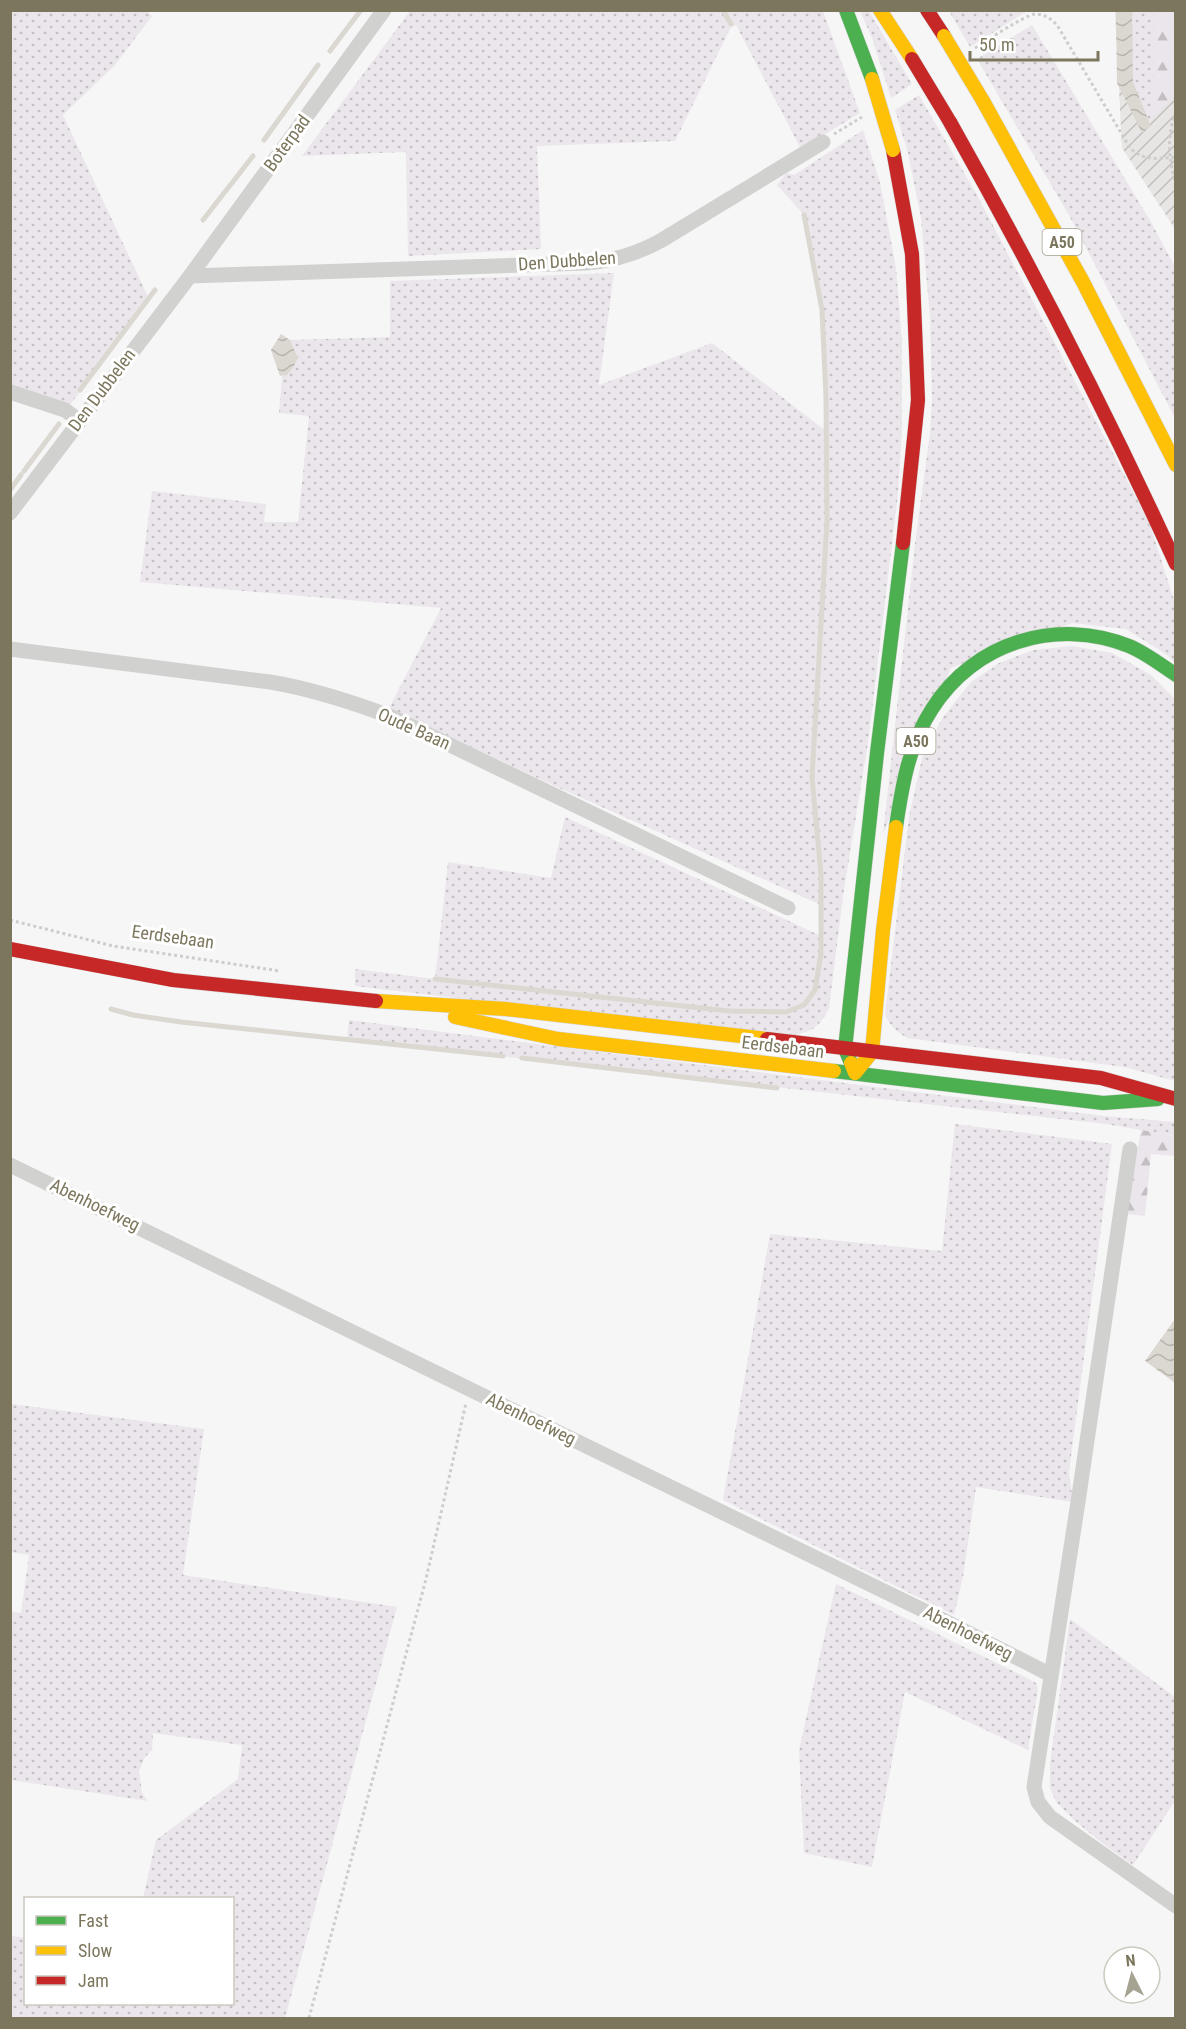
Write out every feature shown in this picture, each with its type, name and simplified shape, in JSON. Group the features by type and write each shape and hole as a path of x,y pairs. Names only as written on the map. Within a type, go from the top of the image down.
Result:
{"main road":[{"name":"A50","path":"846,10 872,79 893,150 912,254 918,400 911,480 877,753 846,1049"},
{"name":"A50","path":"880,10 950,122 1005,219 1097,394 1176,564"},
{"name":"A50","path":"927,10 983,101 1077,268 1138,385 1176,465"},
{"name":"A50","path":"872,1052 888,886 903,780 913,747 928,715 944,691 962,672 986,657 1013,643 1042,634 1071,633 1097,637 1130,647 1176,675"},
{"name":"Eerdsebaan","path":"10,949 173,980 392,1003 506,1009 1101,1078 1174,1098"},
{"name":"Eerdsebaan","path":"392,1003 558,1039 1103,1103 1174,1098"},
{"path":"846,1049 855,1073"},
{"path":"855,1073 872,1052"}],"street":[{"name":"Boterpad","path":"190,276 384,10"},
{"name":"Den Dubbelen","path":"10,513 190,276 615,260 637,253 662,240 823,142"},
{"path":"10,392 65,410 80,421"},
{"name":"Oude Baan","path":"10,649 270,682 348,700 392,717 788,908"},
{"path":"1130,1149 1034,1781 1038,1802 1050,1817 1176,1906"},
{"name":"Abenhoefweg","path":"10,1165 873,1585 1051,1675"}],"path":[{"path":"972,50 1028,17 1038,14 1047,16 1057,25 1130,148 1149,158 1162,159 1176,156"},
{"path":"1176,112 1170,127 1170,157 1176,185"},
{"path":"823,142 868,113"},
{"name":"Eerdsebaan","path":"10,920 113,946 281,971"},
{"path":"309,2019 426,1579 462,1419"}],"shaded area":[{"path":"1115,11 1175,11 1175,229 1122,148"}],"green space":[{"path":"1027,10 970,47 949,11"},
{"path":"11,11 147,11 152,16 115,65 63,115 149,299 70,405 11,386"},
{"path":"410,11 823,11 860,113 801,149 736,25 731,27 675,141 537,146 541,249 408,256 406,152 302,156"},
{"path":"860,11 869,11 912,84 891,98 872,38"},
{"path":"1123,11 1154,11 1153,119 1145,128 1134,114"},
{"path":"1154,11 1175,11 1176,93 1153,119"},
{"path":"1032,25 1151,222 1175,267 1175,418 1070,217 977,59"},
{"path":"919,95 977,195 1149,522 1175,603 1176,664 1167,655 1126,629 1072,623 951,668 883,834 932,400 930,317 921,218 908,153 895,110"},
{"path":"863,130 880,182 896,268 902,341 902,432 898,494 868,743 843,896 829,1008 825,1016 810,1030 782,1037 355,986 355,969 435,979 448,862 551,878 565,817 821,936 821,905 546,782 389,708 441,608 140,582 152,491 266,504 264,522 298,522 309,416 279,413 282,376 290,372 298,358 290,340 390,337 390,281 614,273 599,385 712,343 826,431 823,315 815,260 805,216 777,185 786,173 794,175"},
{"path":"1072,646 1112,653 1151,675 1175,699 1175,1081 1124,1067 907,1038 894,1028 885,1014 909,816 923,754 943,717 971,682 999,663 1033,650"},
{"path":"349,1020 1104,1116 1175,1122 1175,1136 1106,1124 347,1039"},
{"path":"955,1124 1112,1144 1069,1472 1073,1502 976,1487 963,1577 954,1615 723,1500 770,1234 942,1251"},
{"path":"1141,1130 1175,1136 1175,1156 1151,1154 1145,1216 1126,1214"},
{"path":"11,1404 204,1429 183,1575 397,1607 285,2018 11,2018 11,1936 24,1938 24,2005 234,2005 234,1897 143,1897 156,1840 238,1779 242,1745 153,1733 152,1750 145,1757 139,1771 142,1793 148,1801 11,1780 11,1612 21,1613 29,1555 11,1552"},
{"path":"836,1584 1023,1676 1036,1683 1038,1689 1028,1750 905,1692 872,1867 804,1853 799,1750"},
{"path":"1070,1619 1175,1697 1175,1801 1133,1865 1074,1820 1056,1802 1050,1788 1050,1763"}],"water":[{"path":"1116,11 1132,11 1133,82 1151,126 1142,133 1117,83"},
{"path":"281,334 290,340 298,358 287,375 280,376 271,350"},
{"path":"1175,1319 1175,1383 1145,1361"}],"waterway":[{"path":"330,51 361,10"},
{"path":"723,10 731,24"},
{"path":"264,140 318,65"},
{"path":"203,220 253,156"},
{"path":"435,979 729,1011 786,1012 804,1005 815,990 821,953 821,875 812,777 827,521 826,397 822,310 804,215"},
{"path":"80,390 155,290"},
{"path":"24,471 59,424"},
{"path":"10,490 21,475"},
{"path":"111,1009 133,1015 181,1022 503,1056"},
{"path":"522,1058 777,1088"}],"traffic: fast":[{"path":"846,10 872,79"},
{"path":"851,1063 845,1049 877,753 903,543"},
{"path":"896,827 908,766 924,722 950,686 970,667 994,652 1019,642 1046,636 1074,634 1102,638 1129,646 1176,675"},
{"path":"834,1071 1103,1103 1158,1099"}],"traffic: slow":[{"path":"880,10 912,59"},
{"path":"944,36 983,101"},
{"path":"872,79 893,150"},
{"path":"983,101 1083,282 1176,465"},
{"path":"851,1063 855,1073 872,1052 883,930 896,827"},
{"path":"376,1001 506,1009 767,1039"},
{"path":"455,1017 558,1039 834,1071"}],"traffic: jam":[{"path":"927,10 944,36"},
{"path":"912,59 950,122"},
{"path":"950,122 1068,340 1176,564"},
{"path":"893,150 912,254 918,400 903,543"},
{"path":"10,949 173,980 376,1001"},
{"path":"767,1039 1101,1078 1176,1099"}]}
